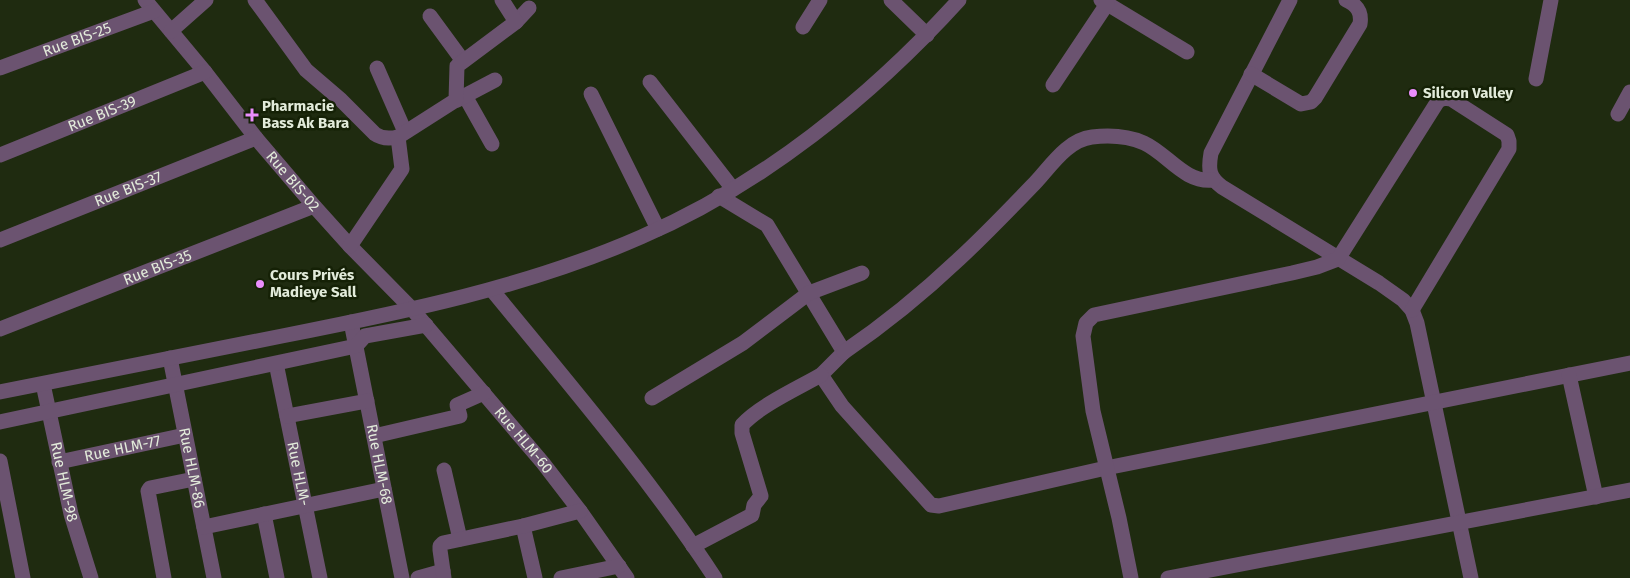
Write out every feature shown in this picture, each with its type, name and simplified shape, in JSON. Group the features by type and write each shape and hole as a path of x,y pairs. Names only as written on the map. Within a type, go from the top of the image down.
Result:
{"street":[{"path":"171,31 206,0"},
{"path":"256,0 306,70 341,100 374,134 381,138 401,135 461,98 495,80"},
{"path":"502,0 516,22"},
{"path":"803,27 820,0"},
{"path":"891,0 927,34"},
{"path":"0,392 412,309 492,290 593,256 658,229 781,159 886,73 959,0"},
{"path":"1212,180 1209,164 1211,153 1290,0"},
{"path":"1251,74 1300,104 1310,102 1315,98 1360,24 1362,16 1358,9 1346,0"},
{"path":"1536,79 1551,0"},
{"path":"1053,85 1104,2 1187,52"},
{"name":"Rue BIS-02","path":"150,5 256,138 314,206 412,309"},
{"name":"Rue BIS-25","path":"0,68 150,5"},
{"path":"492,144 461,98 456,68 516,22 528,8"},
{"path":"430,16 463,61"},
{"path":"350,246 402,169 401,135 377,68"},
{"name":"Rue BIS-39","path":"0,156 205,72"},
{"path":"650,82 733,188"},
{"path":"1618,114 1630,92"},
{"path":"591,94 658,229"},
{"path":"1131,578 1119,518 1093,411 1083,336 1086,323 1094,316 1292,273 1317,267 1338,259 1438,101 1444,98 1451,99 1507,135 1509,148 1412,310"},
{"path":"694,546 752,515 754,505 761,496 742,433 742,425 784,396 821,374 844,352 888,320 944,272 1027,191 1052,163 1080,140 1102,136 1135,139 1146,144 1185,173 1197,179 1212,180 1385,287 1403,300 1412,310 1417,322 1435,402 1471,578"},
{"name":"Rue BIS-37","path":"0,240 256,138"},
{"path":"719,196 767,225 844,352"},
{"name":"Rue BIS-35","path":"0,329 314,206"},
{"path":"652,398 743,343 809,293 862,273"},
{"path":"492,290 632,461 715,578"},
{"name":"Rue HLM-60","path":"412,309 543,462 580,510 623,572"},
{"name":"Rue HLM-68","path":"351,322 402,578"},
{"path":"176,387 277,368 356,348 365,336 426,325"},
{"path":"0,422 49,415 356,348"},
{"name":"Rue HLM-86","path":"170,358 214,578"},
{"path":"821,374 842,406 931,505 939,506 1106,468 1630,363"},
{"name":"Rue HLM-","path":"277,368 320,578"},
{"path":"1569,375 1596,497"},
{"name":"Rue HLM-98","path":"42,384 72,519 92,578"},
{"path":"374,436 460,416 457,405 484,393"},
{"path":"287,416 367,401"},
{"path":"0,430 49,415"},
{"name":"Rue HLM-77","path":"59,462 185,436"},
{"path":"0,461 23,578"},
{"path":"444,470 460,539"},
{"path":"164,578 148,491 150,488 194,478"},
{"path":"204,527 384,489"},
{"path":"1168,578 1630,490"},
{"path":"418,578 444,574 440,546 443,543 523,526 580,510"},
{"path":"264,514 277,578"},
{"path":"523,526 535,578"},
{"path":"561,578 623,572"}],"place":[{"name":"Silicon Valley","path":"1413,93"},
{"name":"Pharmacie Bass Ak Bara","path":"252,115"},
{"name":"Cours Privés Madieye Sall","path":"260,284"}]}
